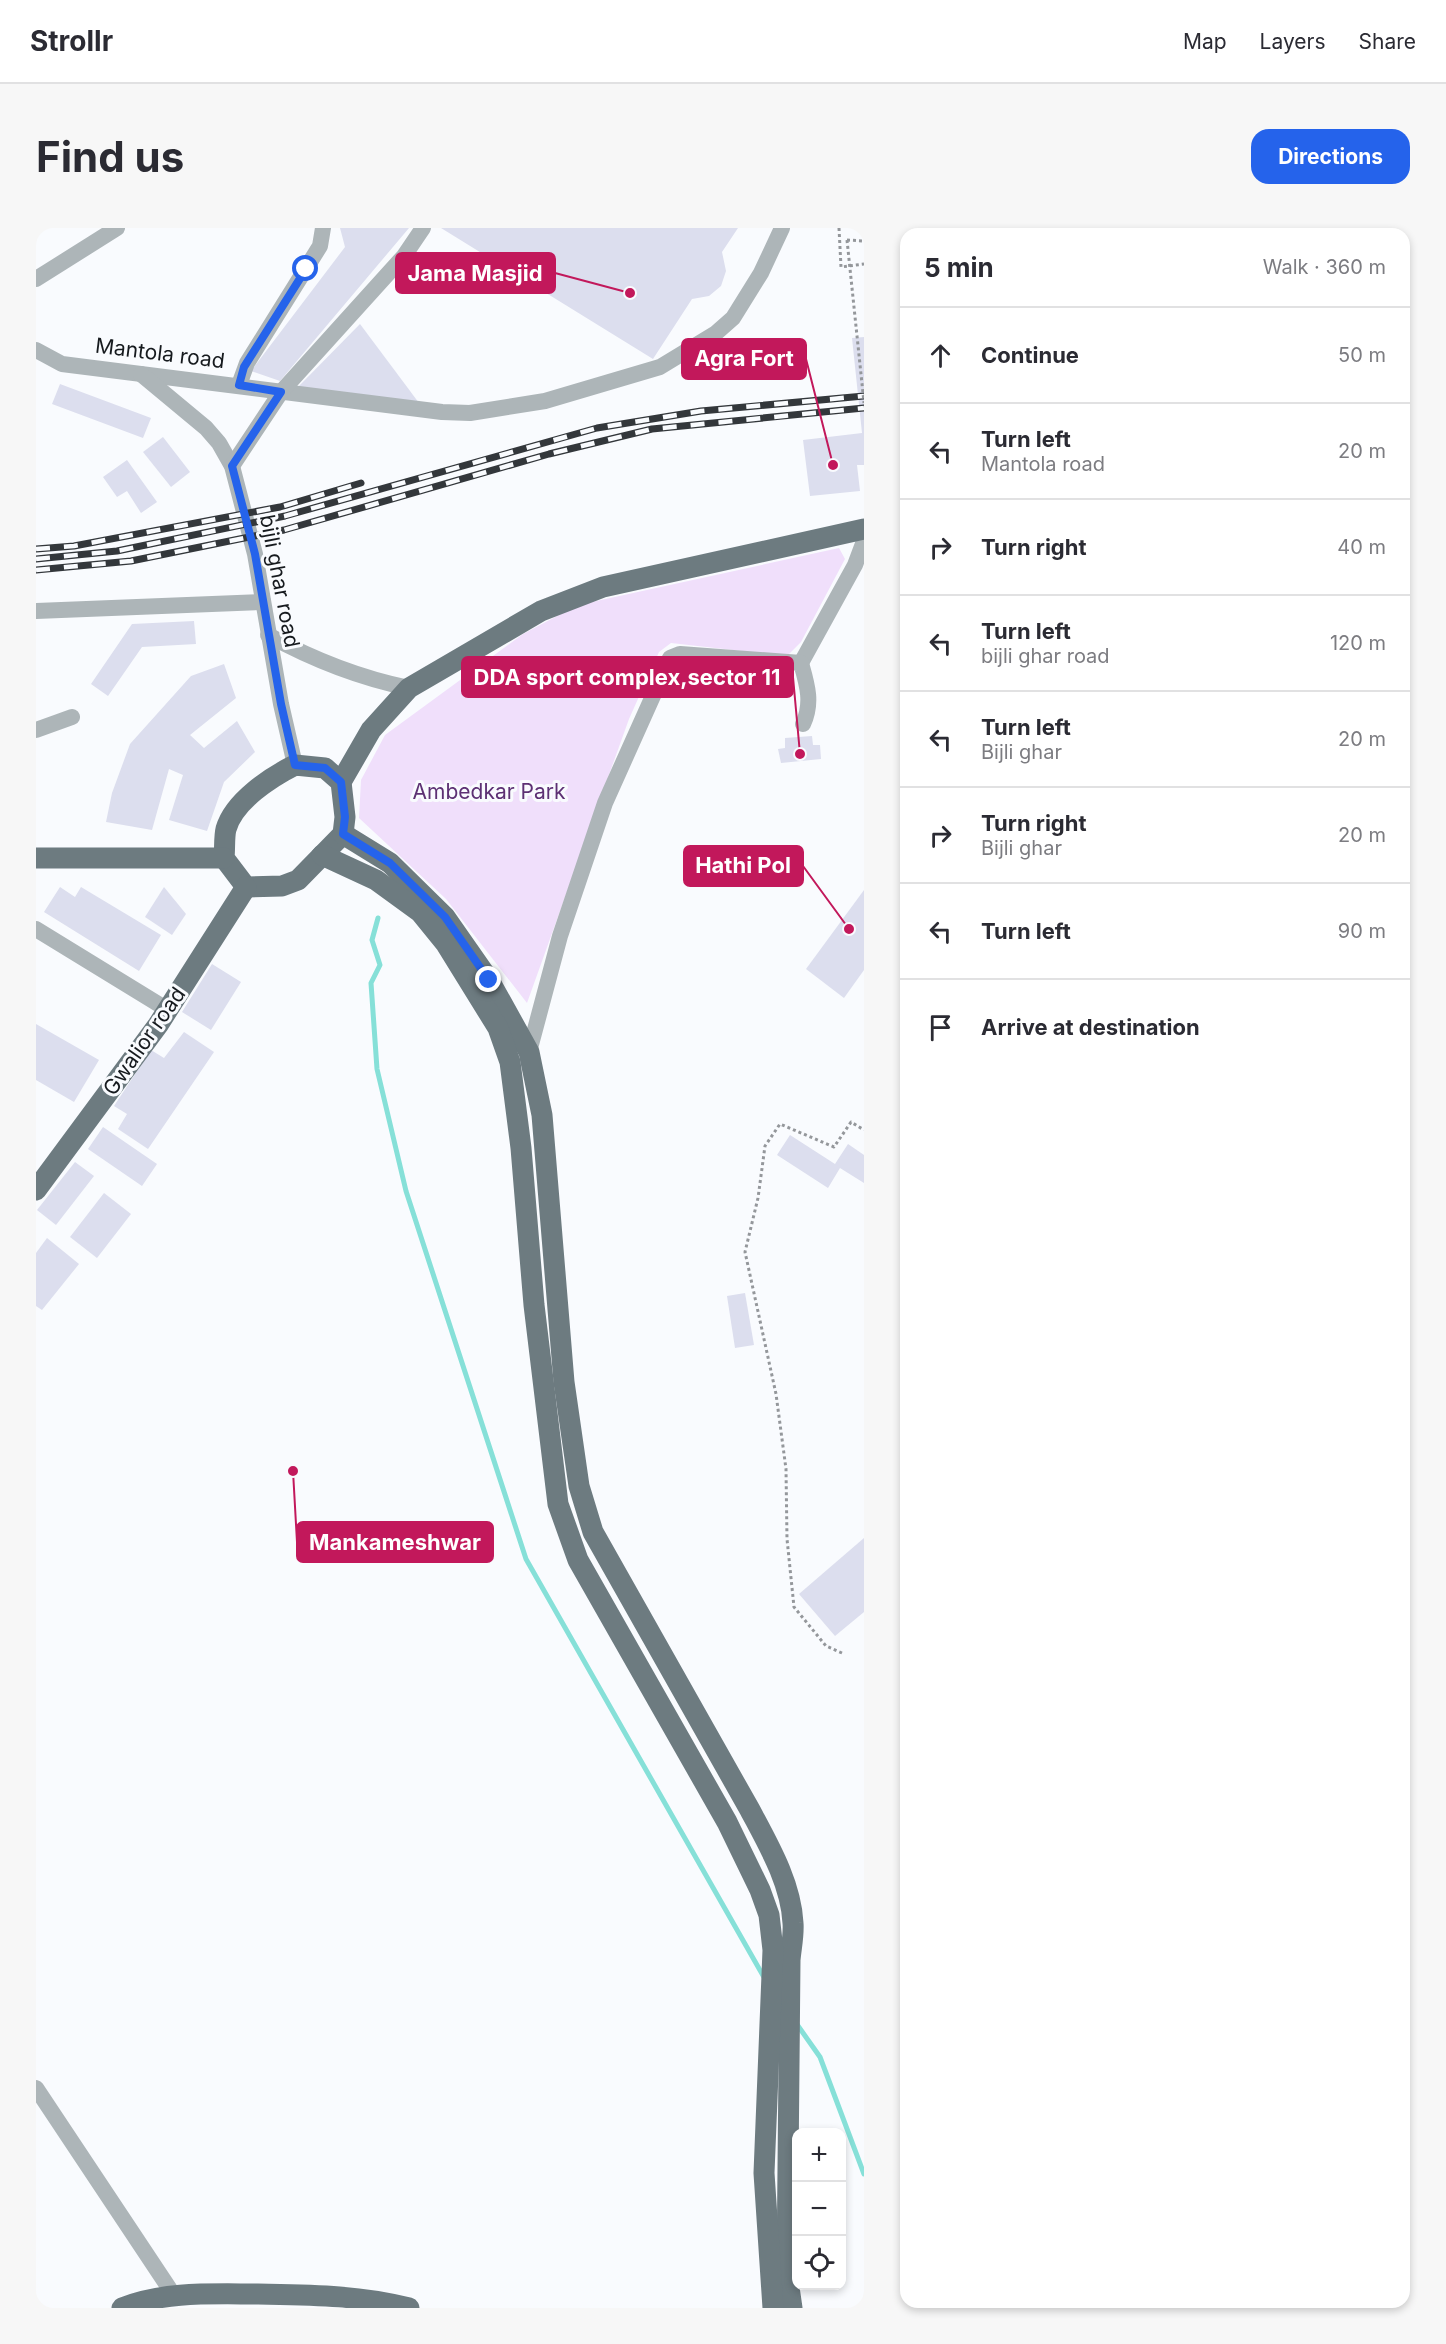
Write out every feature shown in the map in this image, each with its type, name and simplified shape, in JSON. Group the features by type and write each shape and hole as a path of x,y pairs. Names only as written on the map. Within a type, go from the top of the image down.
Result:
{"main road":[{"path":"341,782 325,768 295,765 269,777 242,803 226,828 224,858 246,887 282,886 298,880 343,834 345,817 341,782 371,730 409,687 541,611 603,587 864,529"},
{"path":"343,834 390,863 445,917 489,980 529,1052 542,1115 564,1382 579,1486 586,1512 593,1532 770,1848 791,1906 794,1924 782,1955"},
{"path":"322,855 376,880 420,912 446,944 498,1028 510,1062 551,1463 563,1517 578,1560 726,1822 763,1898 782,1955 780,2041 788,2132 788,2273 792,2308"},
{"path":"36,858 224,858"},
{"name":"Gwalior road","path":"36,1190 168,1010 246,887"},
{"path":"563,1517 586,1512"},
{"path":"726,1822 750,1810"},
{"path":"772,2308 764,2174 766,2130 780,2041"},
{"path":"766,2130 788,2132"},
{"path":"122,2308 175,2297 215,2294 340,2296 409,2308"}],"street":[{"path":"36,279 117,228"},
{"path":"239,385 252,353 320,246 323,228"},
{"path":"232,466 281,392 404,256 423,228"},
{"name":"Mantola road","path":"36,350 62,364 442,412 470,413 545,401 660,367 716,333 733,318 761,273 782,228"},
{"name":"bijli ghar road","path":"140,374 206,428 219,443 232,466 255,554 268,635 295,765"},
{"path":"803,724 809,713 810,700 801,663 855,565 864,541"},
{"path":"36,611 263,602"},
{"path":"268,635 301,652 366,677 409,687"},
{"path":"529,1052 560,936 605,803 666,663 680,654 801,663"},
{"path":"36,730 72,717"},
{"path":"36,930 168,1010"},
{"path":"36,2088 41,2106 175,2297"}],"path":[{"path":"839,228 841,267 864,264"},
{"path":"864,241 847,240 864,403"},
{"path":"842,1653 826,1647 794,1607 787,1539 786,1469 777,1404 745,1252 758,1198 765,1146 780,1124 834,1148 851,1122 864,1130"}],"green space":[{"name":"Ambedkar Park","path":"839,548 845,559 801,642 787,656 671,643 659,652 629,719 527,1003 446,899 359,818 361,780 385,735 523,634 578,605"}],"building":[{"path":"340,228 409,228 280,381 251,371 345,247"},
{"path":"441,228 738,228 722,252 726,271 721,286 709,296 692,299 653,359"},
{"path":"360,324 419,403 297,388"},
{"path":"864,337 864,465 857,465 860,491 810,496 803,440 862,433 852,338"},
{"path":"60,384 151,418 143,438 52,404"},
{"path":"163,437 190,472 171,487 143,452"},
{"path":"127,460 157,502 141,513 127,491 117,497 103,477"},
{"path":"194,621 196,644 142,647 108,696 91,684 132,624"},
{"path":"224,664 236,698 190,735 204,748 237,721 255,752 224,782 207,831 169,820 183,775 169,769 152,830 106,822 112,793 130,744 191,676"},
{"path":"812,736 813,745 820,745 821,759 781,763 778,749 785,748 785,738"},
{"path":"60,887 75,897 81,887 161,935 139,971 44,912"},
{"path":"164,887 186,914 172,935 145,917"},
{"path":"864,890 864,970 844,998 806,969"},
{"path":"212,964 241,982 211,1030 182,1012"},
{"path":"36,1024 99,1060 74,1102 36,1080"},
{"path":"184,1032 214,1052 148,1149 118,1129 127,1114 114,1106 151,1050 164,1058"},
{"path":"103,1127 157,1164 142,1186 88,1149"},
{"path":"790,1135 835,1164 848,1144 864,1155 864,1183 840,1168 828,1188 777,1155"},
{"path":"75,1162 94,1176 56,1225 37,1210"},
{"path":"104,1193 131,1214 97,1258 70,1237"},
{"path":"47,1238 79,1264 42,1310 36,1306 36,1253"},
{"path":"745,1293 754,1345 735,1348 727,1296"},
{"path":"864,1538 864,1612 835,1636 799,1594"}],"waterway":[{"path":"378,918 372,940 380,965 371,983 377,1069 406,1191 526,1559 765,1979"},
{"path":"796,2023 820,2057 864,2174"}],"railway":[{"path":"36,559 117,551 285,516 597,428 701,411 864,396"},
{"path":"36,570 131,561 284,530 549,454 652,429 864,408"},
{"path":"36,549 74,546 280,507 361,483"}],"place":[{"name":"Jama Masjid","path":"630,293"},
{"name":"Agra Fort","path":"833,465"},
{"name":"DDA sport complex,sector 11","path":"800,754"},
{"name":"Hathi Pol","path":"849,929"},
{"name":"Mankameshwar","path":"293,1471"}],"route":[{"path":"306,269 269,324 244,367 239,385 281,392 232,466 255,554 281,704 295,765 325,768 341,782 345,817 343,834 390,863 445,917 489,980"}]}
